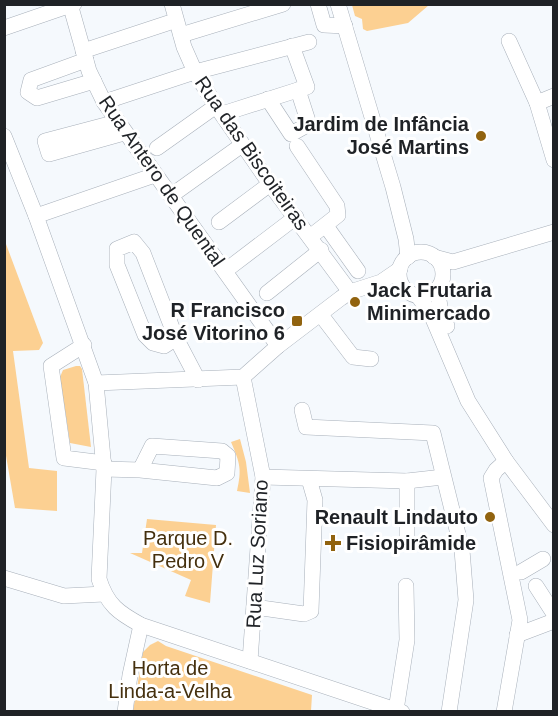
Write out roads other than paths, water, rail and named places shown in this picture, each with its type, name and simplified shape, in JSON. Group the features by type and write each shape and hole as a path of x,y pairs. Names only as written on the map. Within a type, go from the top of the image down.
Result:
{"street":[{"name":"Rua das Biscoiteiras","path":"172,4 195,72 242,145 350,292"},
{"path":"181,35 284,4"},
{"path":"318,4 324,25 345,26"},
{"path":"338,4 393,187 413,264 411,294 425,296 440,282 453,262"},
{"path":"4,28 72,5"},
{"name":"Rua Antero de Quental","path":"72,5 85,56 104,102 278,346"},
{"path":"94,81 37,98 28,92 31,80 168,23"},
{"path":"509,41 537,103 554,160"},
{"path":"104,102 195,72 309,42"},
{"path":"268,99 291,134 309,124 292,46"},
{"path":"157,148 219,110 302,89"},
{"path":"537,103 554,96"},
{"path":"5,140 36,216 96,382 104,466 99,579 104,594 119,613 141,625 399,711 408,640 406,586"},
{"path":"172,195 242,145"},
{"path":"297,146 337,206 338,215 310,237"},
{"path":"36,216 155,175"},
{"path":"219,222 270,184"},
{"path":"225,271 296,217"},
{"path":"326,225 358,271"},
{"path":"413,264 453,262 554,232"},
{"path":"176,339 164,346 153,343 145,335 117,264 117,249 134,242 143,253 176,339 198,380"},
{"path":"267,293 321,250"},
{"path":"96,382 243,377 278,346 350,292 381,282 413,264 439,262 441,312 466,372 484,424"},
{"path":"418,296 431,314 468,401 506,460 554,525"},
{"path":"321,315 353,357 371,359"},
{"path":"84,345 51,366 64,458 104,466 140,470 217,478 227,473 228,456 222,451 152,446 140,470"},
{"name":"Rua Luz Soriano","path":"243,377 263,477 250,662"},
{"path":"302,410 306,427 433,433 462,550 466,600 449,711"},
{"path":"504,711 520,620 491,478 506,460"},
{"path":"263,477 407,481 443,477"},
{"path":"254,607 304,614 311,610 315,500 309,479"},
{"path":"407,481 407,539"},
{"path":"521,573 543,559"},
{"path":"4,578 64,596 104,594"},
{"path":"536,586 554,614"},
{"path":"517,635 554,621"},
{"path":"125,711 141,625"}],"place":[{"name":"Jardim de Infância José Martins","path":"481,136"},
{"name":"Jack Frutaria Minimercado","path":"355,302"},
{"name":"R Francisco José Vitorino 6","path":"297,321"},
{"name":"Renault Lindauto","path":"490,517"},
{"name":"Fisiopirâmide","path":"333,543"}],"park label":[{"name":"Parque D. Pedro V","path":"188,550"},
{"name":"Horta de Linda-a-Velha","path":"170,680"}]}
